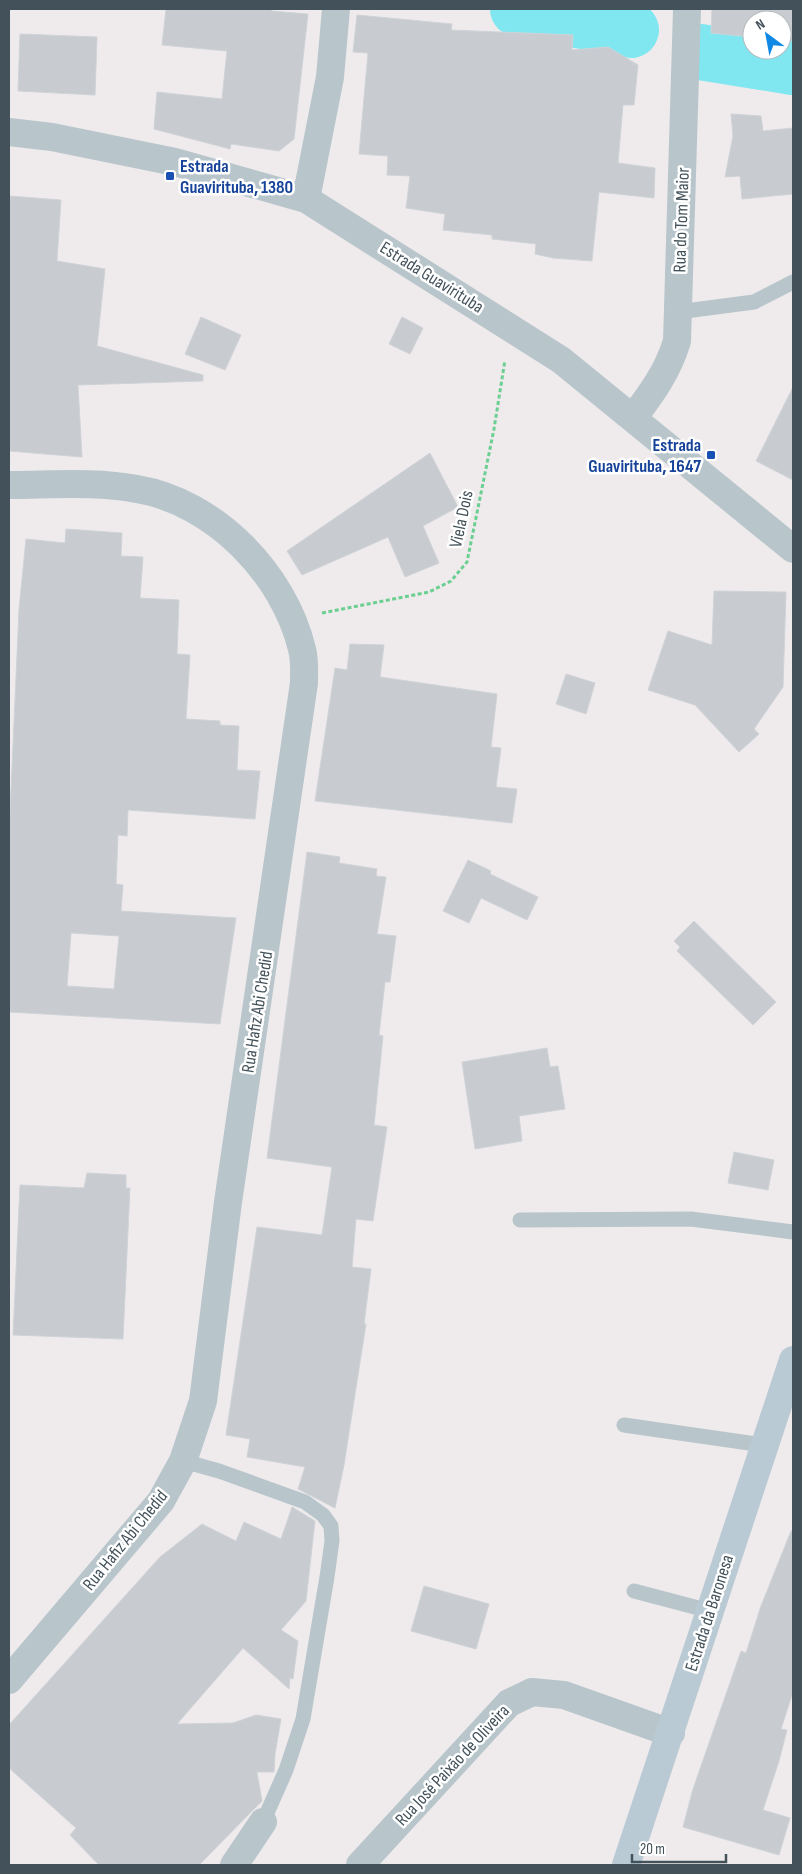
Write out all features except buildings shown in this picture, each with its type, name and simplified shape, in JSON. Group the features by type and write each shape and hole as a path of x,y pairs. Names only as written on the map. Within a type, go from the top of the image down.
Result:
{"main road":[{"name":"Estrada da Baronesa","path":"626,1865 671,1733 763,1445 793,1360"}],"street":[{"path":"306,199 330,77 336,9"},
{"name":"Rua do Tom Maior","path":"633,418 654,391 670,364 677,341 687,9"},
{"name":"Estrada Guavirituba","path":"9,132 52,136 175,162 306,199 510,326 561,360 793,549"},
{"name":"Rua Hafiz Abi Chedid","path":"9,485 87,484 138,489 191,507 236,538 268,576 292,619 303,651 303,693 228,1202 203,1401 183,1461 161,1501 9,1680"},
{"name":"Rua José Paixão de Oliveira","path":"360,1865 509,1703 532,1692 564,1695 671,1733"},
{"path":"234,1865 263,1822"}],"lane":[{"path":"678,312 754,302 793,282"},
{"path":"520,1220 691,1219 793,1232"},
{"path":"624,1426 763,1445"},
{"path":"183,1461 219,1471 305,1502 323,1515 331,1526 332,1541 327,1577 303,1719 286,1770 263,1822"},
{"path":"634,1591 710,1611"}],"path":[{"name":"Viela Dois","path":"292,619 429,592 451,581 466,562 494,429 510,326"}],"waterway":[{"path":"518,9 631,30"},
{"path":"700,52 793,67"}],"place":[{"name":"Estrada Guavirituba, 1380","path":"170,176"},
{"name":"Estrada Guavirituba, 1647","path":"711,455"}]}
